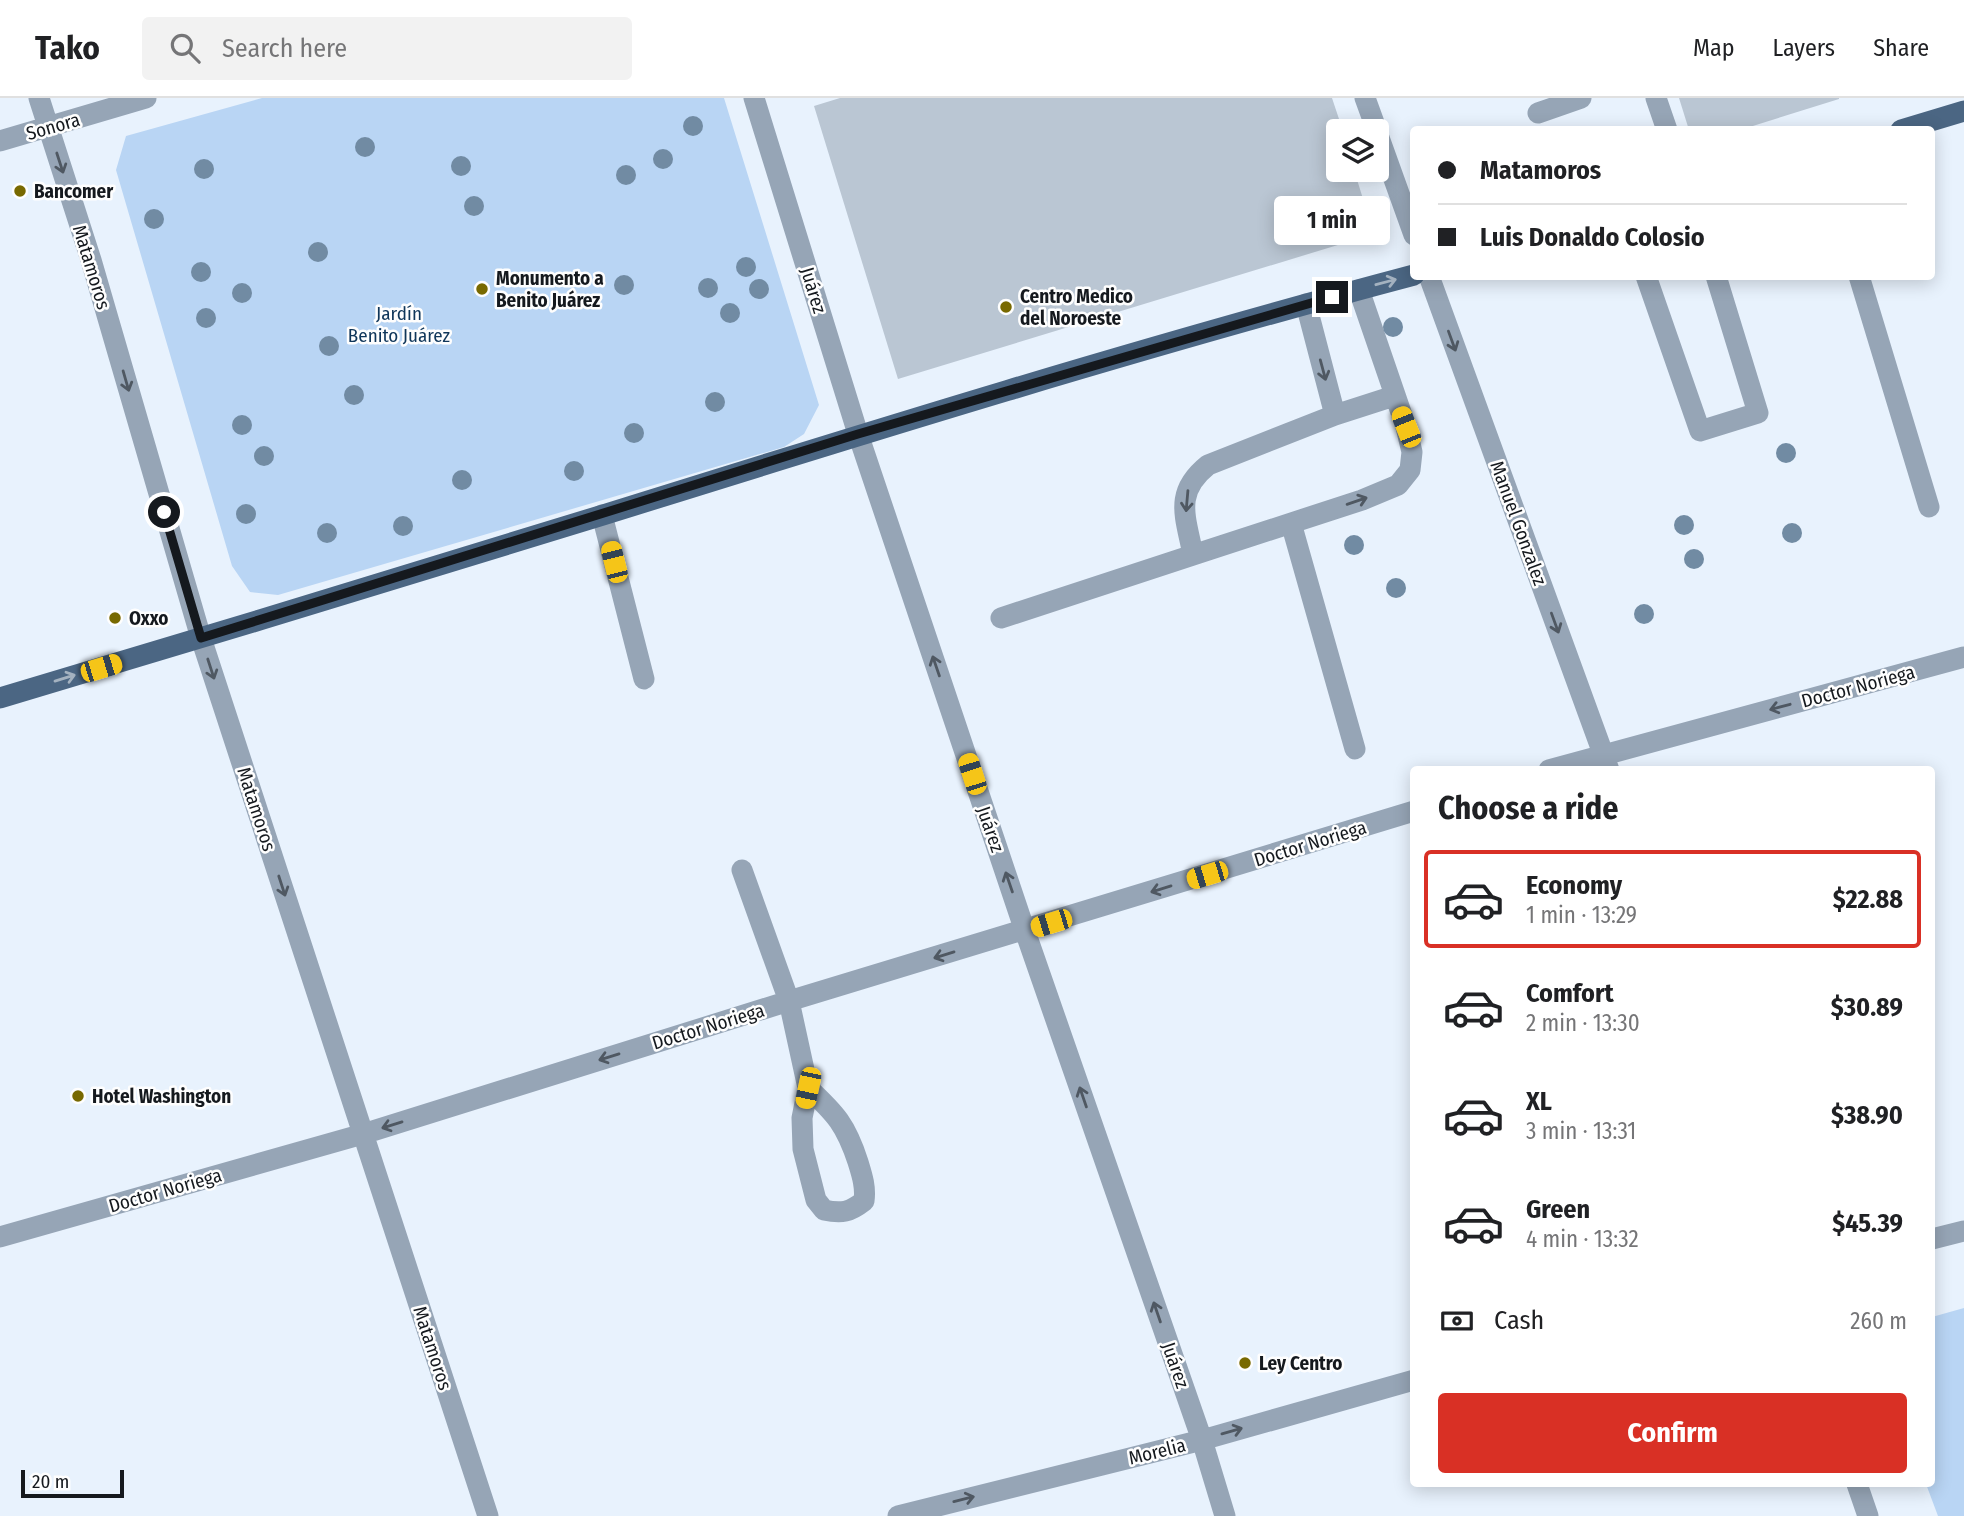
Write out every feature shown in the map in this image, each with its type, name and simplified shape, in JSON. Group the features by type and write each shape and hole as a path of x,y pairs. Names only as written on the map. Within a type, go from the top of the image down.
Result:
{"main road":[{"path":"1914,126 1964,111"},
{"path":"0,698 602,515 858,434 1410,276"}],"street":[{"name":"Matamoros","path":"39,98 91,260 201,638 488,1516"},
{"name":"Sonora","path":"0,141 145,98"},
{"name":"Juárez","path":"754,98 858,434 1025,930 1202,1440 1225,1516"},
{"path":"1365,98 1372,119"},
{"path":"1538,113 1581,98"},
{"path":"1656,98 1666,126"},
{"path":"1389,165 1410,224"},
{"name":"Manuel Gonzalez","path":"1430,280 1606,762"},
{"path":"1649,280 1700,431 1758,413 1717,280"},
{"path":"1859,280 1929,507"},
{"path":"1001,618 1362,500 1398,485 1410,470 1412,452 1359,289"},
{"path":"1306,304 1335,415"},
{"path":"1193,555 1184,506 1186,493 1194,477 1208,465 1335,415 1394,396"},
{"path":"602,515 644,679"},
{"path":"1291,523 1355,749"},
{"name":"Doctor Noriega","path":"1578,766 1606,762 1964,657"},
{"name":"Doctor Noriega","path":"0,1237 363,1134 1410,812"},
{"path":"742,870 789,1001 808,1088 802,1118 803,1149 816,1200 824,1210 839,1214 851,1211 864,1200 866,1189 849,1134 837,1117 808,1088"},
{"path":"1935,1238 1964,1231"},
{"name":"Morelia","path":"898,1516 1202,1440 1410,1381"},
{"path":"1858,1487 1868,1516"}],"green space":[{"name":"Jardín Benito Juárez","path":"262,98 724,98 819,405 804,434 784,447 278,595 250,592 232,566 116,170 126,136"},
{"path":"1964,1308 1964,1516 1938,1516 1927,1487 1935,1487 1935,1316"}],"building":[{"name":"Centro Medico del Noroeste","path":"840,98 1332,98 1339,119 1326,119 1326,182 1358,182 1374,234 898,379 814,106"},
{"path":"1679,98 1839,98 1753,126 1688,126"}],"place":[{"name":"Bancomer","path":"20,191"},
{"name":"Monumento a Benito Juárez","path":"482,289"},
{"name":"Centro Medico del Noroeste","path":"1006,307"},
{"name":"Oxxo","path":"115,618"},
{"name":"Hotel Washington","path":"78,1096"},
{"name":"Ley Centro","path":"1245,1363"}],"route":[{"path":"164,512 201,638 858,434 1332,297"}]}
